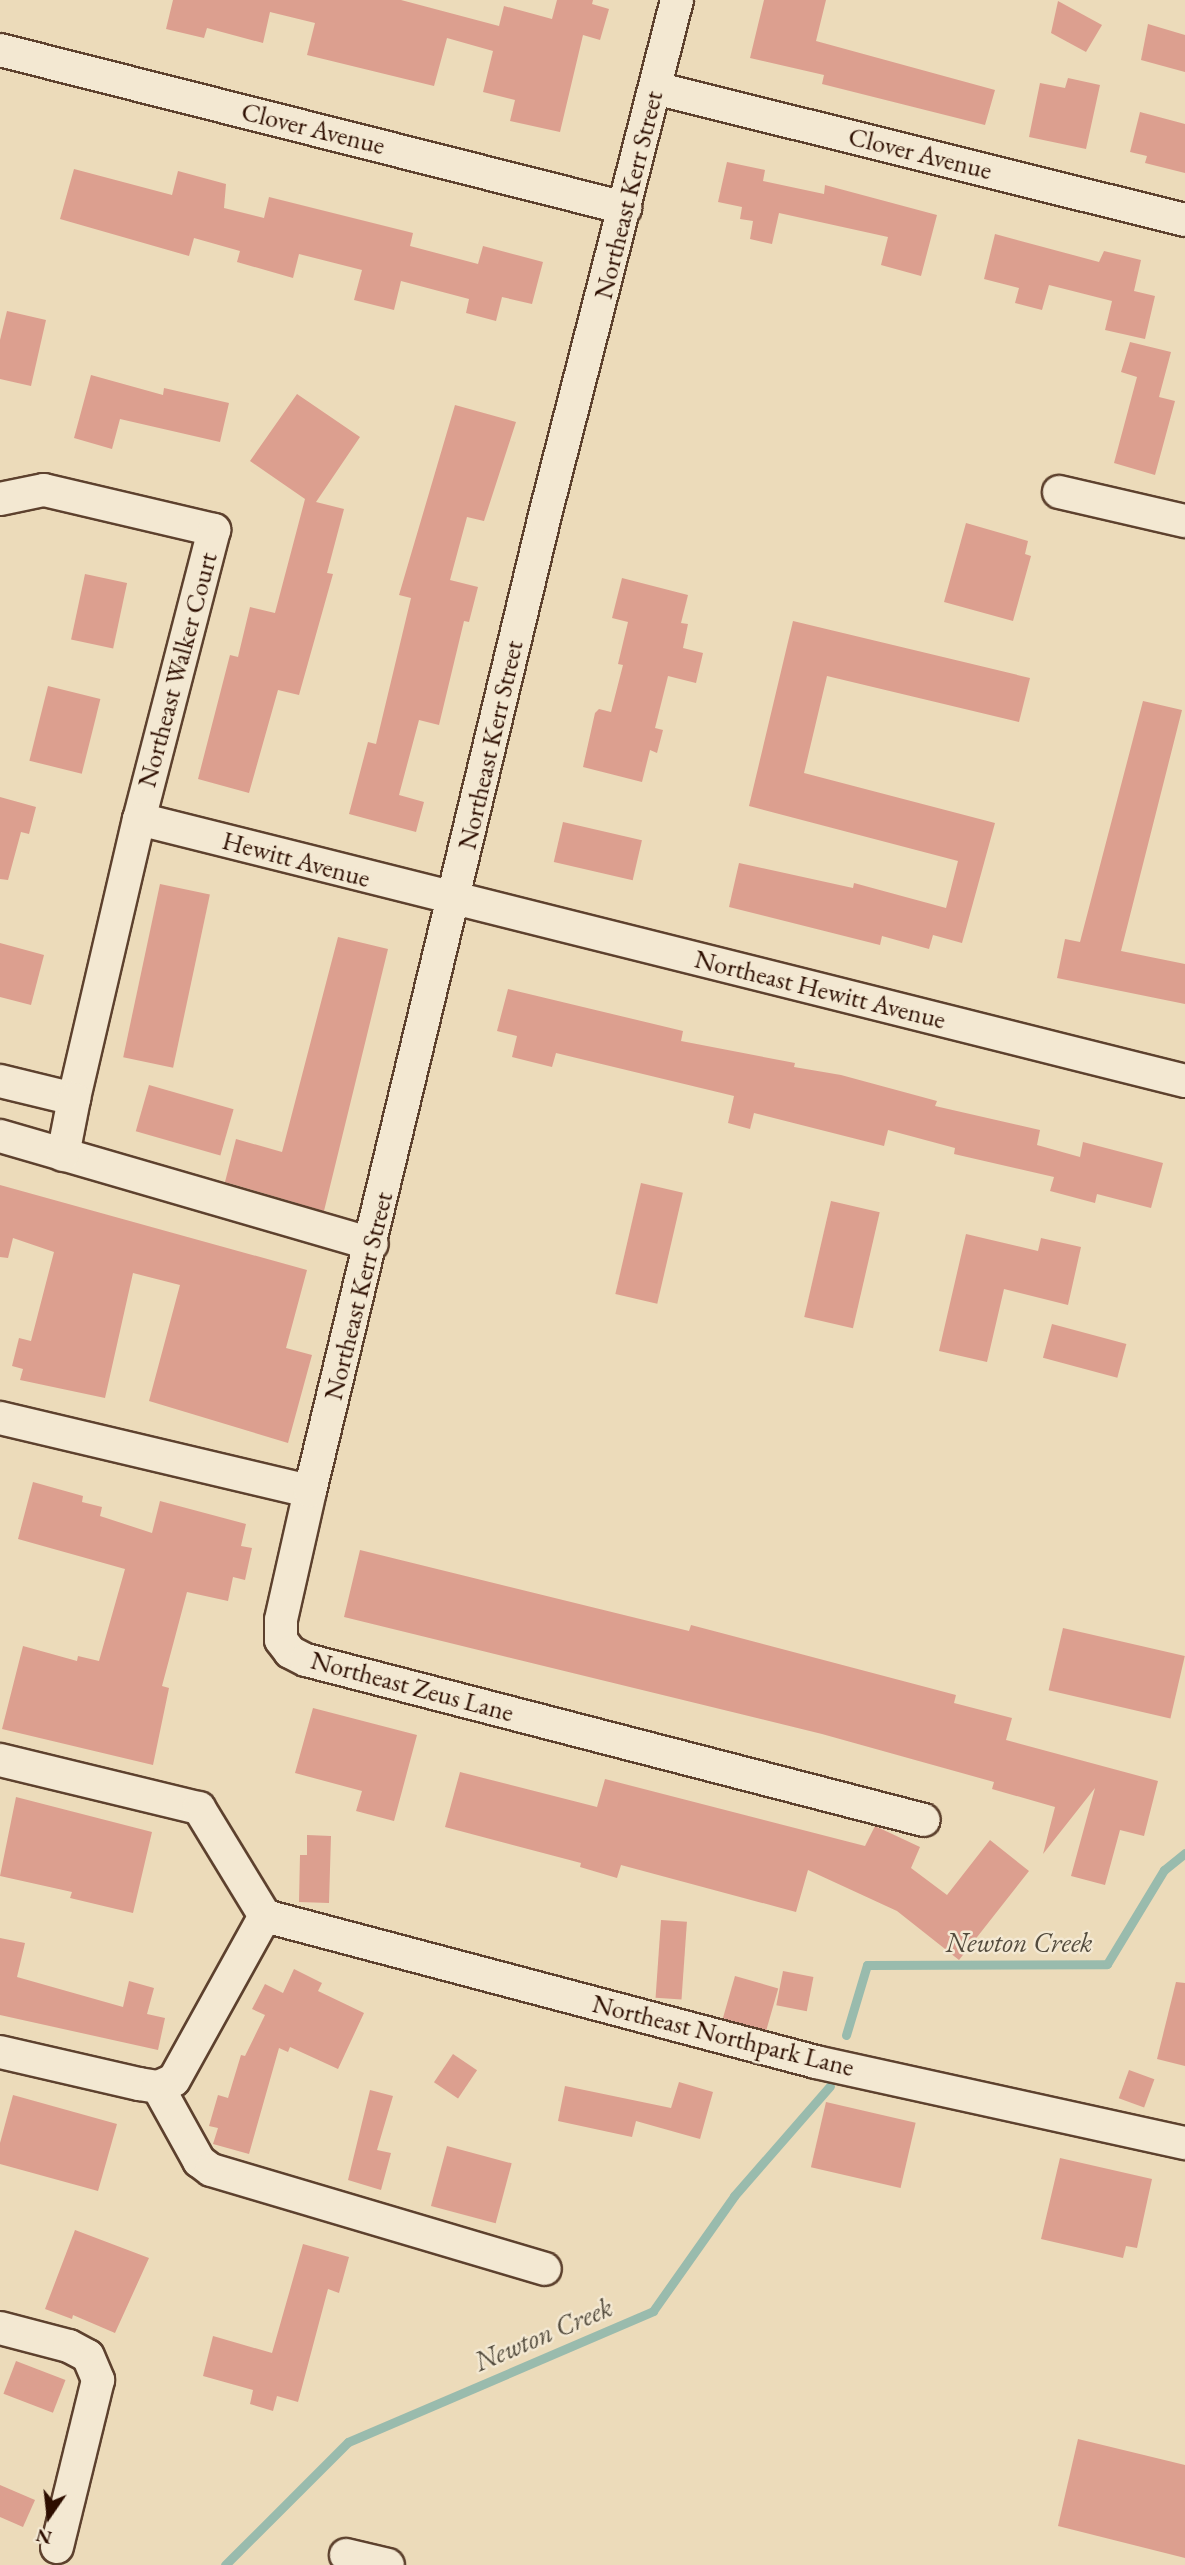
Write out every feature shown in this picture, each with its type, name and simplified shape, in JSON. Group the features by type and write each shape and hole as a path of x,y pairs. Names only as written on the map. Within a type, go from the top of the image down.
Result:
{"street":[{"name":"Northeast Kerr Street","path":"310,1491 372,1244 544,519 677,0"},
{"name":"Clover Avenue","path":"0,50 625,208"},
{"name":"Clover Avenue","path":"655,88 1185,220"},
{"name":"Northeast Walker Court","path":"0,499 44,490 214,530 139,819"},
{"path":"1059,492 1185,521"},
{"name":"Hewitt Avenue","path":"139,819 454,901"},
{"path":"63,1155 139,819"},
{"name":"Northeast Hewitt Avenue","path":"454,901 1185,1081"},
{"path":"0,1081 74,1099"},
{"path":"0,1136 372,1244"},
{"path":"0,1418 310,1491"},
{"name":"Northeast Zeus Lane","path":"310,1491 281,1620 281,1640 290,1652 306,1660 924,1820"},
{"path":"0,1760 199,1808 265,1916 174,2080 158,2087 0,2052"},
{"name":"Northeast Northpark Lane","path":"265,1916 816,2062 1185,2143"},
{"path":"158,2087 198,2161 211,2171 545,2269"},
{"path":"0,2328 69,2346 88,2356 99,2379 57,2547"},
{"path":"346,2555 387,2565"}],"building":[{"path":"173,0 401,0 499,26 504,6 552,19 557,0 593,0 592,4 609,9 600,40 583,35 560,132 510,121 515,100 483,92 493,51 447,38 434,86 307,55 315,23 270,12 263,43 207,28 204,38 166,29"},
{"path":"764,0 826,0 816,41 995,90 985,125 822,84 824,75 750,58"},
{"path":"1058,1 1102,25 1086,52 1051,33"},
{"path":"1148,24 1185,35 1185,72 1141,60"},
{"path":"1068,78 1100,85 1086,149 1029,137 1040,83 1065,88"},
{"path":"1140,112 1185,124 1185,173 1145,163 1147,156 1130,152"},
{"path":"727,162 765,170 763,181 824,194 825,185 937,215 921,276 881,265 888,237 779,213 772,244 750,239 753,221 740,219 742,207 718,202"},
{"path":"74,169 172,195 178,171 226,184 224,208 264,218 269,197 413,233 410,246 478,264 483,246 543,262 532,304 502,297 496,321 466,313 469,299 401,281 394,310 354,300 362,270 299,254 293,278 237,262 240,251 194,238 189,256 60,219"},
{"path":"995,234 1099,262 1104,251 1141,260 1134,291 1155,296 1145,339 1105,330 1112,301 1049,285 1042,310 1015,303 1019,288 984,279"},
{"path":"7,311 46,320 31,386 0,379 0,340"},
{"path":"1130,342 1171,352 1159,397 1175,401 1155,475 1114,463 1137,377 1121,372"},
{"path":"91,375 163,395 164,388 229,403 220,442 120,419 112,449 74,438"},
{"path":"297,394 360,437 316,502 344,509 327,573 333,574 299,695 278,690 249,793 198,779 230,655 238,657 250,607 275,613 305,499 250,461"},
{"path":"455,405 516,422 484,521 467,517 450,580 478,587 469,622 464,621 439,725 419,720 399,795 424,802 416,832 349,814 368,742 376,744 411,598 399,595"},
{"path":"966,523 1028,541 1025,554 1031,556 1013,621 944,602"},
{"path":"85,574 127,583 113,648 71,640"},
{"path":"622,578 688,595 681,623 688,624 683,648 703,653 696,683 668,676 655,728 663,730 657,753 650,750 642,782 583,767 595,713 599,709 611,712 623,665 618,664 628,622 612,618"},
{"path":"793,621 1030,678 1019,722 827,676 804,773 995,823 962,943 933,935 929,949 882,936 880,945 729,907 739,863 853,888 854,883 946,908 958,861 749,806"},
{"path":"48,686 100,699 82,774 29,761"},
{"path":"1143,701 1182,710 1121,951 1185,964 1185,1004 1057,978 1065,939 1080,942"},
{"path":"0,797 36,807 29,834 21,832 8,880 0,879"},
{"path":"563,822 642,840 633,880 554,862"},
{"path":"160,884 210,895 173,1068 123,1057"},
{"path":"338,937 388,949 324,1211 225,1182 236,1139 282,1152"},
{"path":"0,943 44,955 31,1005 0,997"},
{"path":"508,989 683,1031 681,1041 795,1063 794,1067 841,1075 937,1101 935,1106 1040,1130 1037,1145 1080,1157 1083,1142 1163,1163 1151,1208 1097,1194 1095,1203 1050,1191 1054,1177 954,1154 955,1148 888,1130 884,1146 754,1113 750,1129 728,1123 734,1096 556,1053 552,1067 512,1057 517,1036 497,1031"},
{"path":"149,1085 234,1109 220,1155 136,1131"},
{"path":"641,1183 683,1193 657,1304 615,1294"},
{"path":"0,1185 307,1270 286,1348 312,1355 288,1443 149,1401 180,1285 133,1273 105,1398 20,1380 23,1369 12,1366 19,1338 31,1341 54,1252 13,1238 8,1258 0,1257"},
{"path":"831,1201 880,1212 853,1328 804,1317"},
{"path":"966,1234 1038,1251 1041,1238 1081,1247 1068,1305 1004,1289 987,1362 939,1351"},
{"path":"1052,1324 1126,1344 1117,1378 1043,1358"},
{"path":"33,1482 83,1496 82,1502 102,1507 100,1516 152,1533 160,1501 246,1524 241,1546 252,1548 245,1580 233,1577 228,1601 187,1592 162,1686 169,1688 153,1765 2,1729 23,1646 77,1661 78,1656 99,1661 125,1569 18,1539"},
{"path":"360,1550 689,1631 691,1625 956,1695 954,1703 1012,1718 1006,1740 1158,1781 1144,1836 1120,1830 1105,1885 1071,1876 1095,1788 1043,1854 1055,1807 992,1789 994,1782 822,1734 344,1617"},
{"path":"1063,1628 1185,1656 1170,1718 1049,1690"},
{"path":"313,1708 417,1735 394,1821 356,1811 362,1791 295,1773"},
{"path":"460,1772 597,1807 605,1779 865,1846 875,1826 920,1847 911,1868 947,1895 990,1840 1029,1871 959,1960 897,1911 808,1870 796,1912 621,1865 617,1878 580,1867 581,1863 445,1827"},
{"path":"16,1797 152,1832 133,1913 70,1898 72,1892 0,1876"},
{"path":"307,1835 331,1836 329,1903 299,1902 300,1855 307,1855"},
{"path":"661,1920 687,1922 681,2000 656,1998"},
{"path":"0,1938 25,1943 17,1977 123,2007 129,1981 154,1988 147,2014 165,2018 158,2050 0,2015"},
{"path":"294,1969 322,1983 318,1991 364,2013 338,2069 290,2047 288,2052 279,2048 249,2154 213,2144 218,2128 209,2126 218,2095 228,2098 241,2055 245,2056 265,2015 252,2009 265,1984 283,1993"},
{"path":"783,1971 813,1977 807,2011 776,2005"},
{"path":"735,1976 778,1988 766,2031 723,2018"},
{"path":"1176,1982 1185,1983 1185,2066 1157,2059"},
{"path":"453,2054 477,2070 458,2098 434,2082"},
{"path":"1129,2070 1154,2079 1144,2107 1119,2098"},
{"path":"679,2082 713,2092 700,2139 636,2121 632,2137 558,2121 565,2086 671,2108"},
{"path":"370,2090 393,2096 377,2150 391,2153 381,2190 348,2180"},
{"path":"13,2095 117,2124 98,2191 0,2164 0,2143"},
{"path":"826,2102 916,2123 901,2188 811,2167"},
{"path":"447,2146 512,2163 496,2223 431,2206"},
{"path":"1060,2158 1152,2179 1137,2248 1126,2246 1123,2258 1041,2239"},
{"path":"75,2230 149,2258 115,2333 73,2315 72,2319 45,2309"},
{"path":"303,2244 349,2257 339,2293 328,2289 298,2402 277,2396 273,2411 250,2404 253,2390 203,2376 213,2336 272,2353"},
{"path":"16,2361 65,2380 53,2413 3,2394"},
{"path":"1078,2439 1185,2465 1185,2558 1058,2526"},
{"path":"0,2485 35,2500 23,2527 0,2517"}],"waterway":[{"name":"Newton Creek","path":"846,2035 867,1965 1107,1964 1164,1870 1185,1853"},
{"name":"Newton Creek","path":"225,2565 348,2442 653,2311 734,2196 830,2086"}]}
